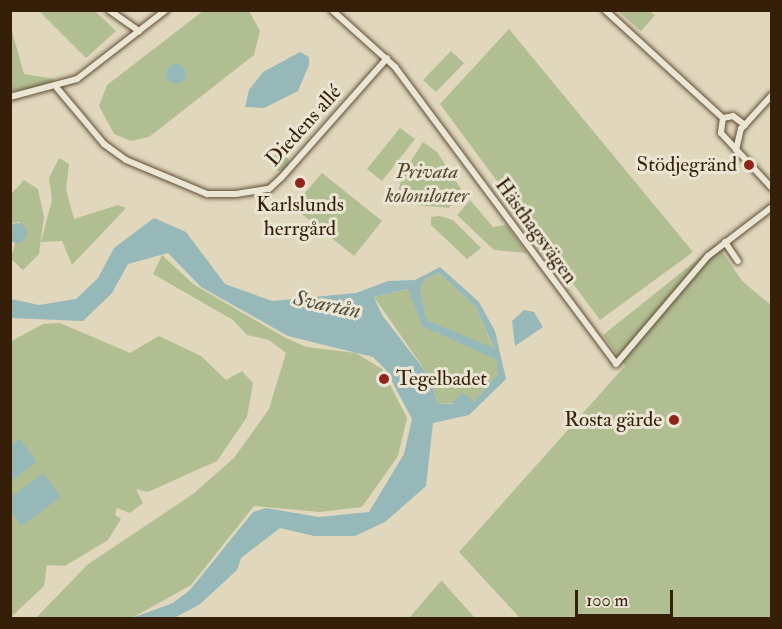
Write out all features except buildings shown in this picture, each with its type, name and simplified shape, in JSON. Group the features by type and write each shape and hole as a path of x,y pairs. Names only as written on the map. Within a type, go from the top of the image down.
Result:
{"street":[{"path":"109,10 139,31"},
{"path":"10,97 57,88 83,76 166,10"},
{"name":"Hästhagsvägen","path":"332,10 387,58 616,364 725,242"},
{"path":"605,10 723,118"},
{"name":"Diedens allé","path":"57,88 104,144 126,160 207,194 236,194 269,189 387,58"},
{"path":"736,150 745,124 771,95"},
{"path":"723,118 733,116 745,124"},
{"path":"723,118 721,134 771,188"},
{"path":"738,261 725,242 771,207"}],"green space":[{"path":"39,11 95,11 116,31 86,58"},
{"path":"203,11 249,11 260,31 254,55 149,137 131,141 114,134 99,106 107,85"},
{"path":"618,11 649,11 655,15 641,31"},
{"path":"10,24 24,74 54,79 51,86 11,91"},
{"path":"509,29 693,252 600,320 440,104"},
{"path":"451,51 464,63 436,92 423,80"},
{"path":"400,128 415,139 382,181 367,169"},
{"name":"Privata kolonilotter","path":"423,142 437,152 461,189 449,208 395,203 403,174"},
{"path":"280,153 286,156 289,162 286,168 280,171 274,168 271,162 274,156"},
{"path":"59,158 69,164 66,189 74,219 118,205 126,208 72,265 62,241 41,242 52,200 49,178"},
{"path":"322,173 382,221 354,256 293,207"},
{"path":"24,180 38,189 44,217 39,254 23,270 11,259 20,222 10,223 11,194"},
{"path":"470,200 493,227 506,225 527,253 494,250 457,215"},
{"path":"440,216 453,220 481,248 467,259 431,225 431,217"},
{"name":"Rosta gärde","path":"717,244 742,281 771,305 771,618 520,618 459,552 625,366 603,335"},
{"path":"162,255 193,284 284,337 306,347 356,353 382,369 407,418 398,456 362,507 320,512 254,506 191,585 132,618 36,618 87,565 193,494 234,458 269,409 286,353 269,340 247,335 233,320 153,274"},
{"path":"439,273 475,306 494,349 427,320 420,290 425,279"},
{"path":"409,289 436,333 468,342 497,360 497,375 474,402 438,404 429,376 374,297"},
{"path":"60,323 130,353 159,336 201,356 226,380 242,371 253,383 247,417 217,461 148,492 136,489 143,503 130,513 117,508 115,515 121,519 108,540 65,566 47,565 44,586 10,618 10,342 43,324"},
{"path":"442,581 475,618 409,618"}],"water":[{"path":"300,52 309,57 309,65 298,91 264,108 245,107 249,90 263,72"},
{"path":"176,64 183,67 186,74 183,81 176,84 169,81 166,74 169,67"},
{"name":"Svartån","path":"154,218 186,232 225,284 272,301 356,293 388,281 415,280 440,267 479,302 495,331 506,379 469,415 433,423 426,486 385,522 355,536 314,536 280,528 241,558 237,570 199,605 174,618 132,618 173,603 190,590 253,512 266,508 319,517 369,512 404,454 412,419 386,370 373,357 288,336 201,287 168,253 128,264 112,293 83,321 11,318 11,299 39,305 76,299 98,278 114,248","holes":["439,273 475,306 494,348 427,320 420,290 425,279","408,289 422,326 497,360 497,375 474,402 462,392 452,404 438,404 429,376 382,315 374,297"]},
{"path":"17,223 24,226 27,233 24,240 17,243 10,240 7,233 10,226"},
{"path":"524,310 534,312 543,327 515,346 512,321"},
{"path":"20,439 37,462 11,481 11,445"},
{"path":"43,473 61,497 21,526 11,511 11,497"}],"place":[{"name":"Stödjegränd","path":"749,165"},
{"name":"Karlslunds herrgård","path":"300,183"},
{"name":"Tegelbadet","path":"384,379"},
{"name":"Rosta gärde","path":"674,420"}]}
